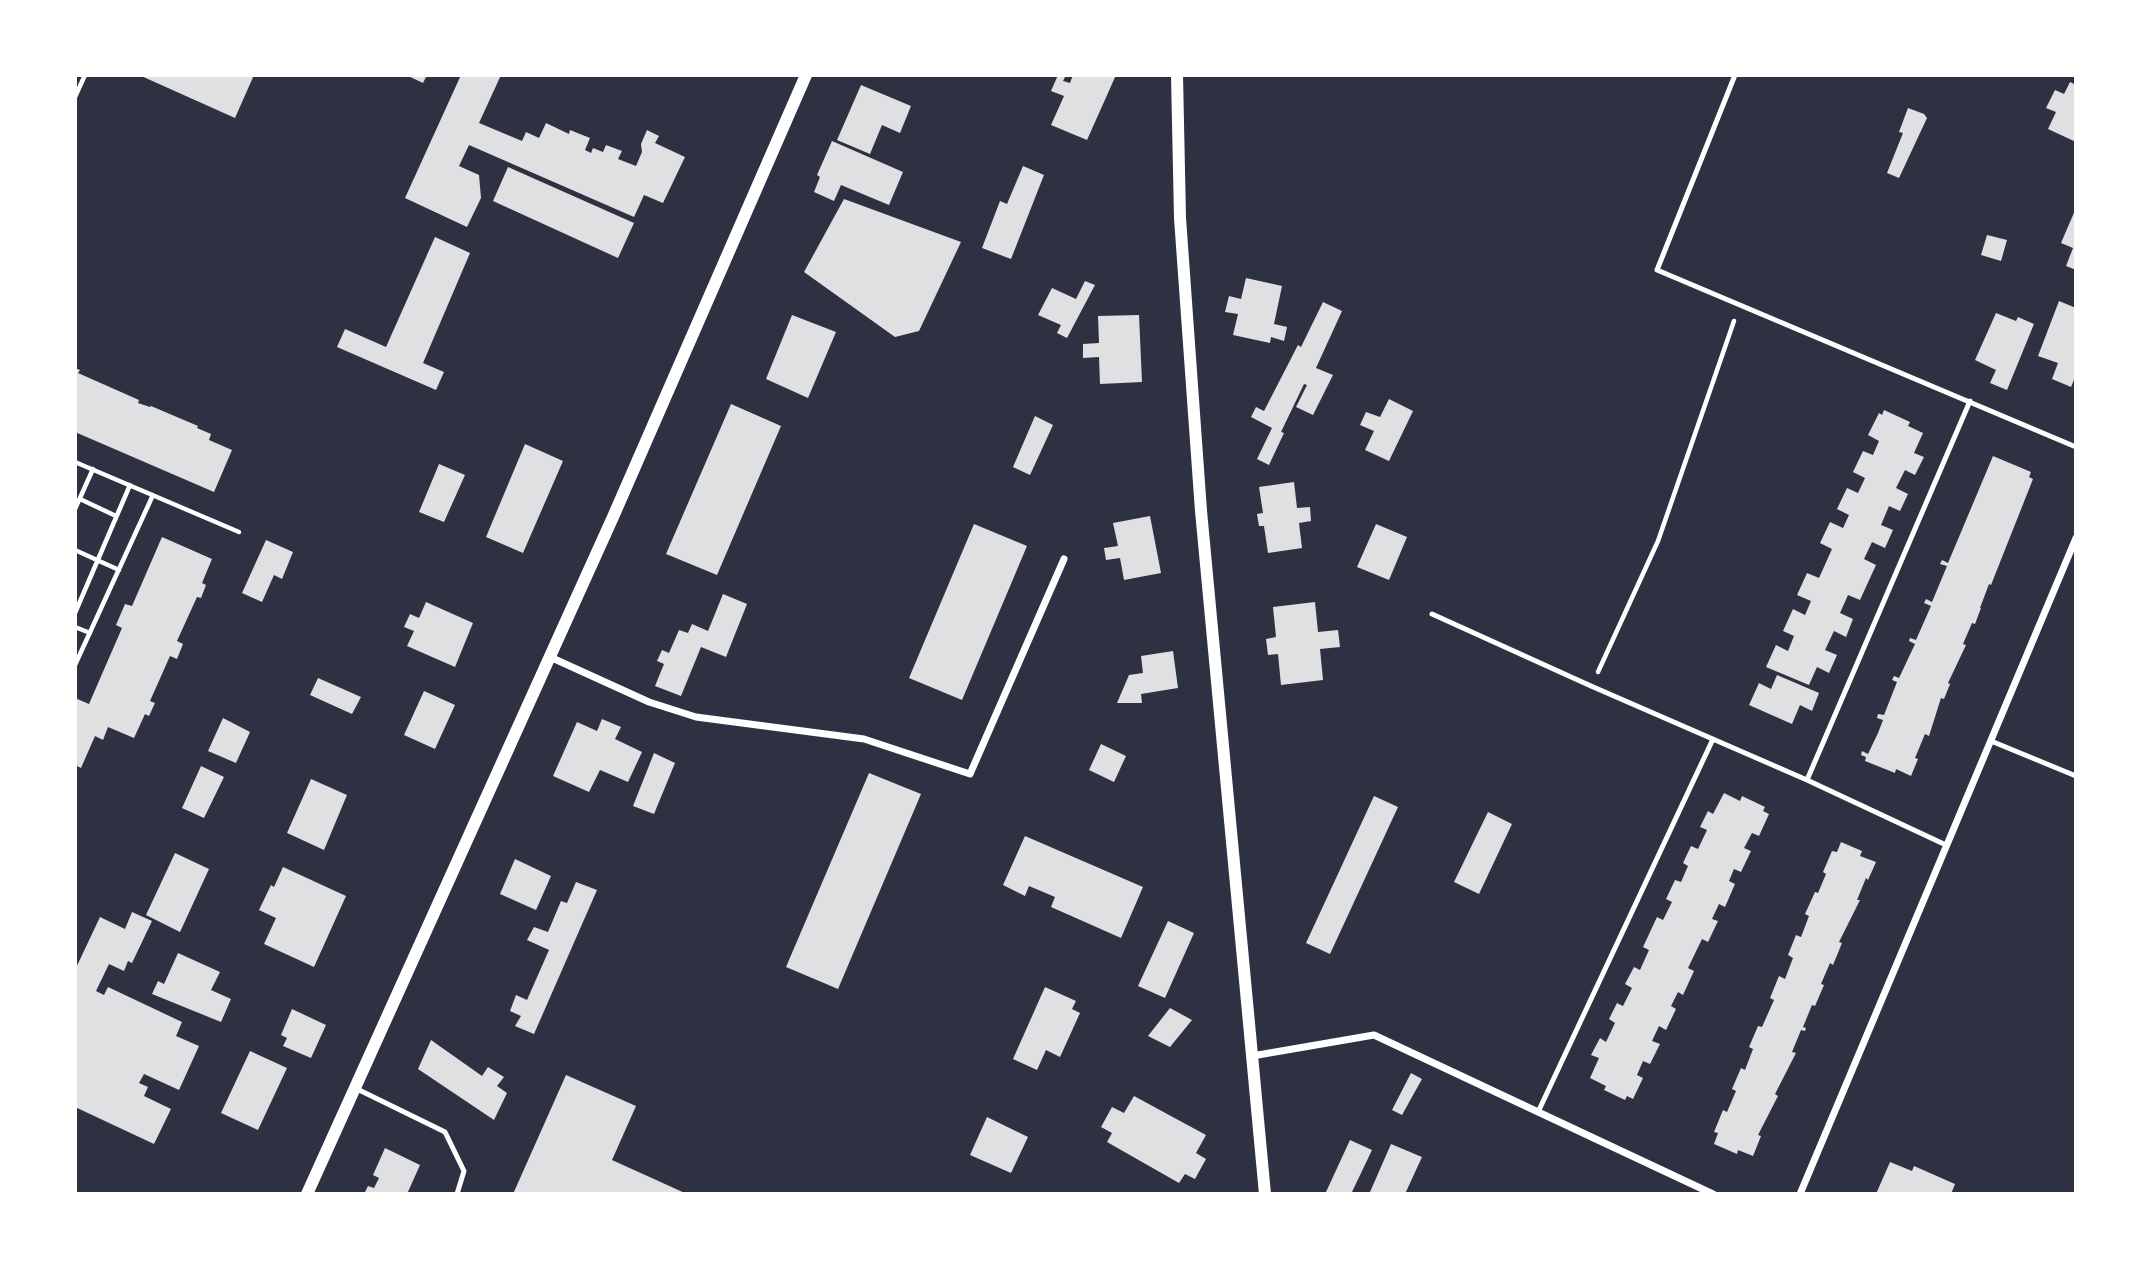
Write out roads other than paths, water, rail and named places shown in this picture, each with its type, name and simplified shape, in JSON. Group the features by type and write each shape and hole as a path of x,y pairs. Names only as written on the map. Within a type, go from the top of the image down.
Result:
{"street":[{"path":"307,1194 550,657 806,75"},
{"path":"1177,75 1180,218 1191,377 1265,1194"},
{"path":"1800,1194 2076,538"},
{"path":"550,657 649,702 696,717 864,740 970,774 1064,559"},
{"path":"1252,1056 1374,1035 1539,1110 1713,1194"}],"lane":[{"path":"1735,75 1657,270 2076,447"},
{"path":"1807,780 1970,401"},
{"path":"1432,614 1807,780 1946,845"},
{"path":"1539,1110 1713,738"},
{"path":"1991,740 2076,776"},
{"path":"355,1088 445,1132 464,1171 457,1194"}]}
